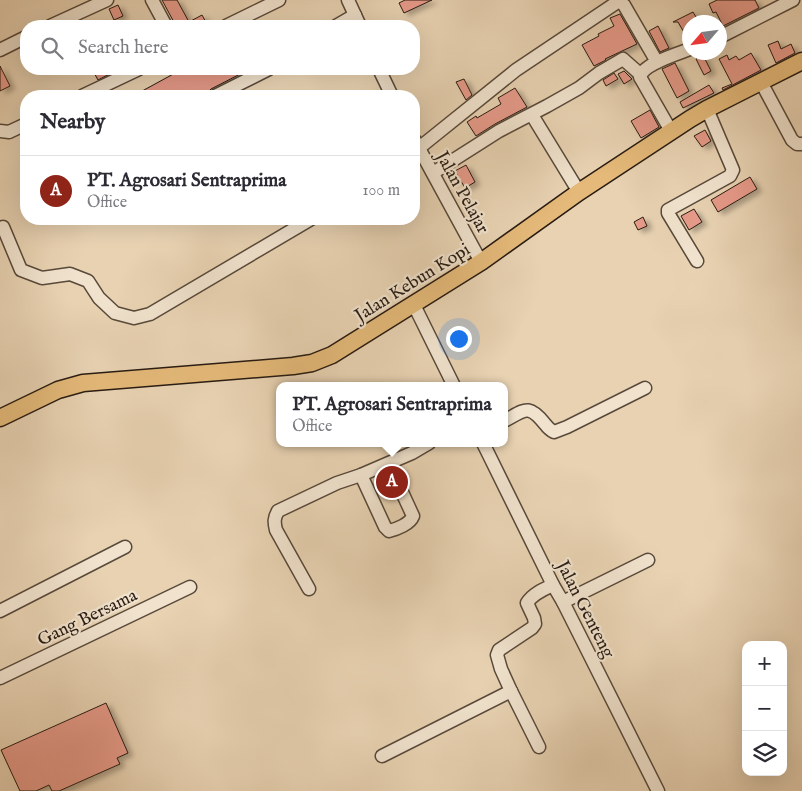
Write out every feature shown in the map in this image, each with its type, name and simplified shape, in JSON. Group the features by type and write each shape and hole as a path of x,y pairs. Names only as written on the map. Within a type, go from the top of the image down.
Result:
{"main road":[{"name":"Jalan Kebun Kopi","path":"0,418 58,390 83,383 292,366 312,363 332,356 482,262 579,192 706,108 802,61"}],"street":[{"path":"63,20 107,0"},
{"path":"152,0 163,20"},
{"path":"238,20 280,0"},
{"path":"348,0 357,20"},
{"path":"727,33 793,0"},
{"path":"420,147 516,70 616,3 620,2 624,5 657,62"},
{"path":"0,50 20,40"},
{"path":"640,74 657,62 682,52"},
{"path":"432,173 499,131 579,88 623,58 640,74 671,131"},
{"path":"95,90 126,75"},
{"path":"227,90 257,75"},
{"path":"382,75 389,90"},
{"path":"761,82 792,140 796,144 802,144"},
{"path":"697,261 668,210 732,174 733,170 706,108"},
{"path":"532,114 579,192"},
{"path":"0,132 9,132 20,127"},
{"name":"Jalan Pelajar","path":"420,154 482,262"},
{"path":"3,227 21,270 42,278 70,274 88,281 98,298 115,313 134,318 150,314 301,225"},
{"path":"414,305 452,382"},
{"path":"508,420 524,411 532,411 554,432 645,388"},
{"path":"309,589 276,530 274,522 278,511 337,483 388,464 422,447"},
{"name":"Jalan Genteng","path":"485,447 658,791"},
{"path":"361,475 385,527 389,531 396,530 412,520 414,516 388,464"},
{"path":"0,611 125,547"},
{"path":"563,602 648,560"},
{"path":"539,747 511,691 496,655 499,650 532,628 535,624 528,600 538,592 553,585"},
{"name":"Gang Bersama","path":"0,678 190,587"},
{"path":"382,756 511,691"}],"building":[{"path":"162,0 177,0 188,20 173,20"},
{"path":"405,0 432,0 404,13 399,3"},
{"path":"717,0 755,0 759,8 727,24 727,15 713,13 709,4"},
{"path":"118,5 123,16 114,20 109,9"},
{"path":"620,14 637,44 594,66 582,45 614,26 610,18"},
{"path":"202,15 205,20 193,20"},
{"path":"682,18 682,29 678,22 673,22"},
{"path":"658,26 669,48 660,52 649,31"},
{"path":"778,41 781,49 791,44 795,53 776,63 768,45"},
{"path":"751,53 761,70 723,90 722,88 732,84 720,60 727,60 727,55 729,60 736,56 739,60"},
{"path":"696,60 706,60 711,71 704,75"},
{"path":"675,63 689,91 677,98 662,69"},
{"path":"0,66 10,86 0,91"},
{"path":"624,71 632,79 624,84 618,74"},
{"path":"614,73 618,79 606,86 603,80"},
{"path":"95,75 108,75 98,80"},
{"path":"172,75 238,75 210,90 144,90"},
{"path":"464,79 472,95 466,100 456,82"},
{"path":"709,85 714,93 683,108 680,102"},
{"path":"515,88 527,107 476,136 467,122 501,104 498,98"},
{"path":"650,110 659,127 641,138 631,121"},
{"path":"705,130 711,141 702,147 694,136"},
{"path":"466,165 475,182 465,188 455,171"},
{"path":"750,177 757,189 718,212 711,200"},
{"path":"694,209 702,222 689,230 681,216"},
{"path":"643,217 647,226 638,230 634,222"},
{"path":"106,703 128,753 117,758 120,764 59,791 52,791 49,785 36,791 20,791 1,750"}],"place":[{"name":"PT. Agrosari Sentraprima","path":"392,482"}]}
